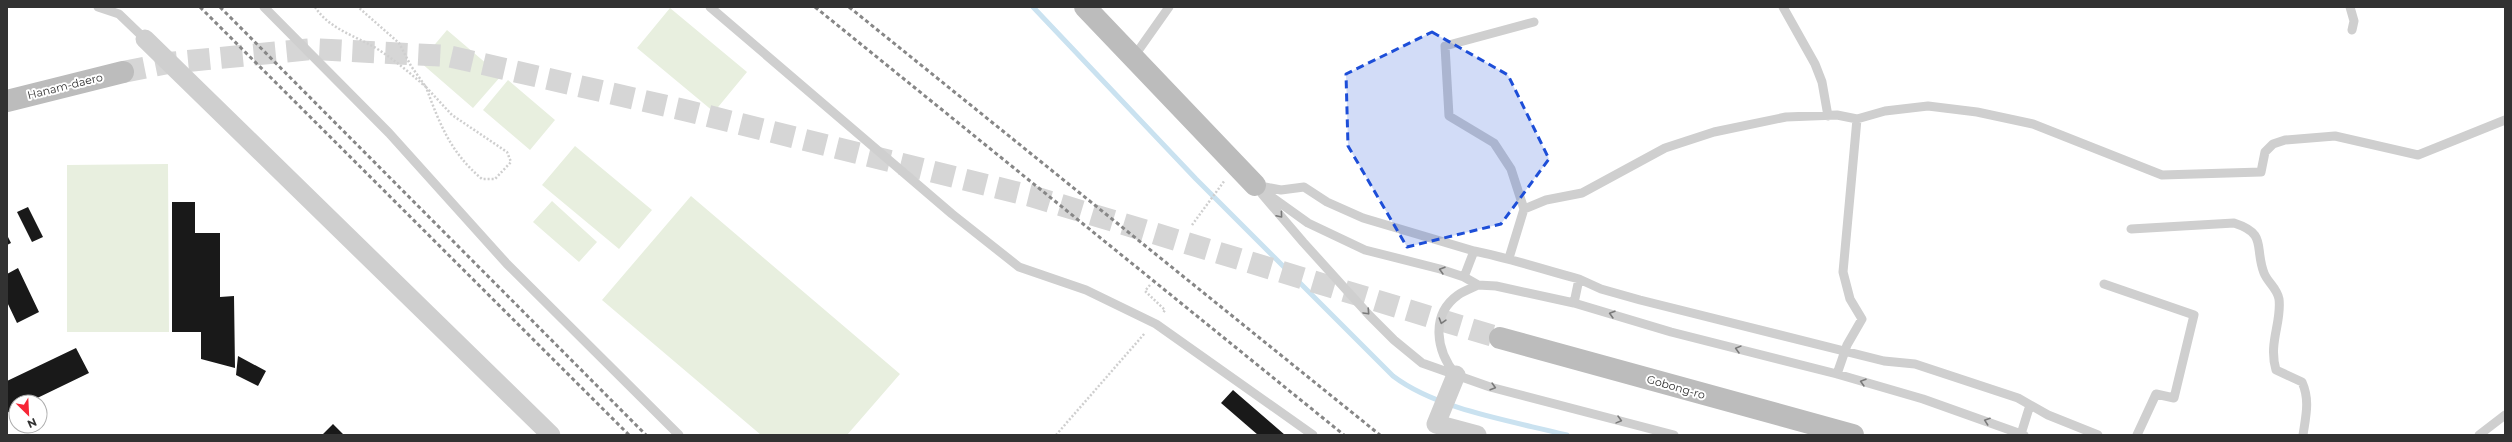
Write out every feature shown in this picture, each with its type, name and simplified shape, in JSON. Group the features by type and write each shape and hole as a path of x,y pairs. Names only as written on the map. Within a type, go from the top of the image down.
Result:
{"main road":[{"path":"1085,7 1255,185"},
{"name":"Hanam-daero","path":"7,101 123,72"},
{"name":"Gobong-ro","path":"1500,338 1853,435"}],"street":[{"path":"145,39 551,435"},
{"path":"1454,380 1436,424 1477,435"}],"lane":[{"path":"98,7 119,14 145,39"},
{"path":"264,7 389,133 507,264 679,435"},
{"path":"710,7 952,214 1019,267 1086,290 1156,324 1313,435"},
{"path":"1133,58 1169,7"},
{"path":"1783,7 1815,64 1822,82 1828,116"},
{"path":"2350,7 2354,21 2352,30"},
{"path":"1509,258 1524,210 1511,170 1494,143 1449,116 1445,46 1534,22"},
{"path":"1524,210 1546,200 1582,193 1665,148 1714,132 1786,117 1828,116 1858,119 1886,111 1928,106 1977,112 2033,124 2162,175 2261,172 2265,152 2273,144 2285,140 2335,136 2418,154 2505,120"},
{"path":"1837,374 1845,351 1862,319 1850,299 1843,272 1858,119"},
{"path":"1255,185 1281,190 1304,187 1316,196 1363,218 1474,251 1509,258 1530,266 1579,279 1601,289 1884,361 1915,364 2018,398 2048,415 2098,435"},
{"path":"1255,185 1308,223 1344,241 1365,250 1464,277 1478,285 1496,286 1574,303 1671,332 1837,374 1923,399 2022,434 2030,405"},
{"path":"1255,185 1303,242 1394,340 1422,363 1454,380 1490,387 1674,435"},
{"path":"2131,229 2234,223 2250,228 2259,244 2264,271 2268,281 2276,289 2279,301 2272,357 2276,370 2302,382 2307,393 2308,407 2303,435"},
{"path":"1464,277 1474,251"},
{"path":"1574,303 1579,279"},
{"path":"2104,284 2194,315 2174,398 2156,394 2137,435"},
{"path":"1454,380 1447,364 1438,335 1446,308 1458,295 1478,285"},
{"path":"2479,435 2505,415"}],"path":[{"path":"315,7 321,16 343,32 377,49 426,87 452,114 507,152 511,162 495,179 482,180 457,154 440,125 426,87 399,43 358,7"},
{"path":"1192,225 1220,188"},
{"path":"1150,285 1145,291 1165,310 1159,316"},
{"path":"1056,435 1149,328"}],"highlighted area":[{"path":"1432,32 1508,75 1549,159 1501,224 1407,247 1348,146 1346,74"}],"green space":[{"path":"670,8 747,72 714,112 637,48"},
{"path":"447,30 501,76 473,108 420,62"},
{"path":"508,80 555,120 530,150 483,110"},
{"path":"575,146 652,210 619,249 542,185"},
{"path":"168,164 169,332 67,332 67,165"},
{"path":"691,196 900,374 847,435 761,435 602,300"},
{"path":"552,201 597,242 579,262 533,222"}],"building":[{"path":"172,202 195,202 195,233 220,233 220,297 234,296 235,368 201,359 201,332 172,332"},
{"path":"28,207 43,237 32,242 17,212"},
{"path":"7,235 11,243 7,245"},
{"path":"18,268 39,312 17,323 7,302 7,274"},
{"path":"76,348 89,373 46,394 8,394 7,413 7,381"},
{"path":"238,356 266,371 258,386 236,375"},
{"path":"1233,390 1285,435 1258,435 1221,403"},
{"path":"333,424 344,435 322,435"}],"waterway":[{"path":"1033,7 1196,179 1393,376 1411,388 1431,398 1453,406 1567,435"}],"tunnel":[{"path":"123,72 168,63 312,49 448,56 684,110 1031,196 1500,338"}],"railway":[{"path":"200,7 629,435"},
{"path":"220,7 646,435"},
{"path":"815,7 1344,435"},
{"path":"849,7 1380,435"}]}
